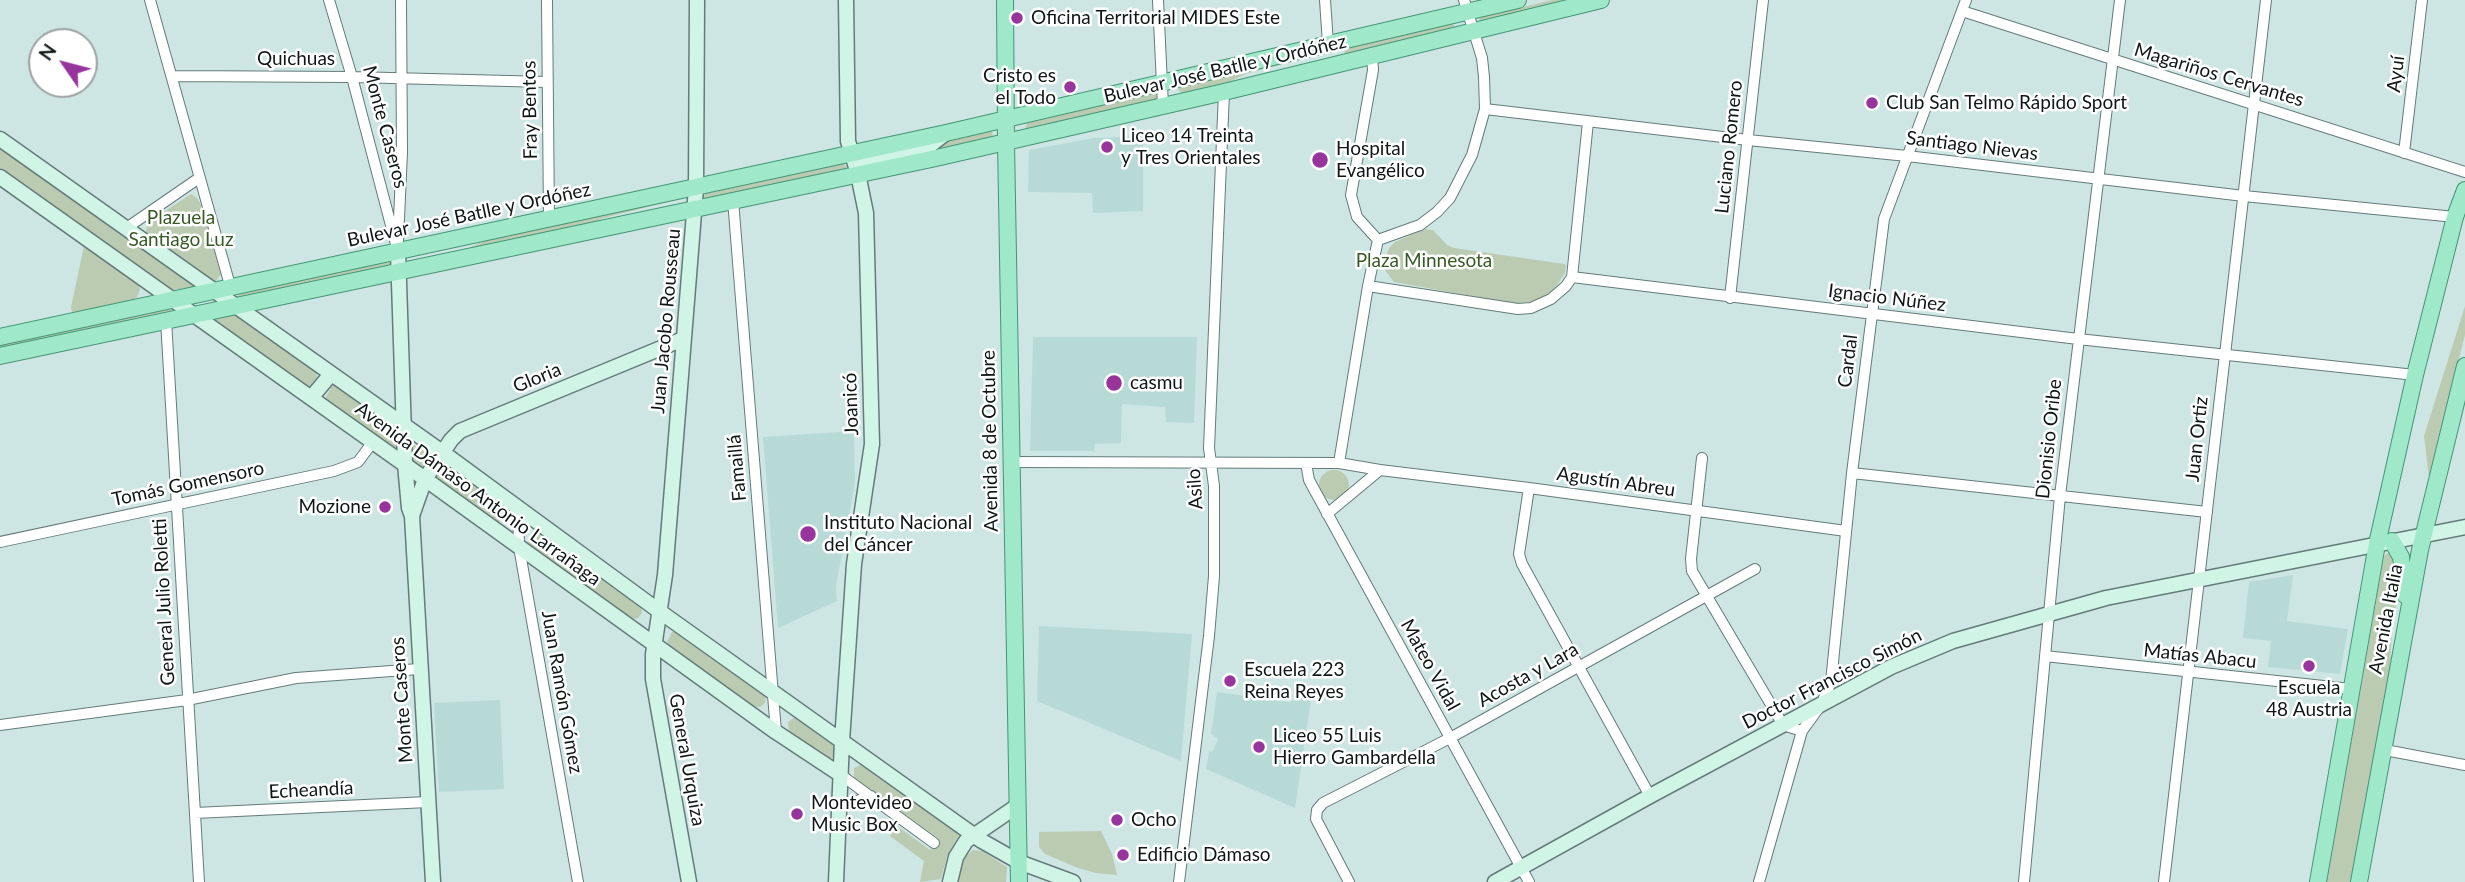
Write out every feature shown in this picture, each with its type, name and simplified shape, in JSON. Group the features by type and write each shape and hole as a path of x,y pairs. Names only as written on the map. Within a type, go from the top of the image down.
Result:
{"main road":[{"name":"Avenida 8 de Octubre","path":"1005,0 1019,882"},
{"name":"Bulevar José Batlle y Ordóñez","path":"0,337 946,133 1328,44 1466,6 1518,0"},
{"name":"Bulevar José Batlle y Ordóñez","path":"0,356 1006,142 1601,0"},
{"path":"1228,91 1253,76 1325,56 1328,44"},
{"path":"588,233 603,221 685,202 696,188"},
{"name":"Avenida Italia","path":"2318,882 2351,689 2384,543 2415,375 2455,217 2465,190"},
{"path":"399,273 405,261 455,250 484,233"},
{"name":"Avenida Italia","path":"2358,882 2385,750 2407,615 2465,366"},
{"path":"2384,543 2401,557 2407,615"}],"street":[{"path":"150,0 199,177 223,291"},
{"name":"Monte Caseros","path":"329,0 352,76 398,252 405,464 408,508 412,516"},
{"path":"398,252 401,185 401,0"},
{"name":"Fray Bentos","path":"547,0 549,220"},
{"name":"Juan Jacobo Rousseau","path":"653,644 665,575 696,188 697,0"},
{"name":"Joanicó","path":"836,882 854,564 872,444 866,213 848,141 846,0"},
{"path":"1158,0 1163,106"},
{"path":"1325,0 1328,44"},
{"name":"Luciano Romero","path":"1730,298 1763,0"},
{"name":"Cardal","path":"1759,882 1802,731 1821,705 1831,682 1852,473 1884,219 1966,0"},
{"name":"Dionisio Oribe","path":"2024,882 2060,496 2120,0"},
{"name":"Juan Ortiz","path":"2164,882 2266,0"},
{"name":"Ayuí","path":"2404,153 2422,0"},
{"path":"1378,240 1420,225 1437,212 1450,198 1472,155 1485,110 1482,58 1466,6"},
{"name":"Magariños Cervantes","path":"1962,11 2465,172"},
{"path":"1372,56 1373,70 1351,195 1357,217 1378,240"},
{"name":"Quichuas","path":"172,76 352,76 547,82"},
{"name":"Asilo","path":"1179,882 1214,576 1215,514 1209,448 1228,91"},
{"name":"Santiago Nievas","path":"1485,110 2244,196 2455,217"},
{"path":"1368,286 1518,309 1531,308 1551,299 1572,278 1588,122"},
{"name":"Bulevar José Batlle y Ordóñez","path":"858,174 860,167 867,161 928,147 946,133"},
{"name":"Avenida Dámaso Antonio Larrañaga","path":"0,139 125,229 223,291 236,306 973,835 1019,862 1073,882"},
{"name":"Avenida Dámaso Antonio Larrañaga","path":"0,177 934,843"},
{"path":"125,229 199,177"},
{"name":"Famaillá","path":"733,201 776,732"},
{"path":"1339,463 1378,240"},
{"name":"Ignacio Núñez","path":"1572,278 2078,339 2415,375"},
{"name":"General Julio Roletti","path":"166,320 199,882"},
{"name":"Gloria","path":"425,478 442,452 460,432 470,426 683,339"},
{"path":"311,398 331,374"},
{"name":"Tomás Gomensoro","path":"0,542 345,468 358,462 372,443"},
{"path":"1702,458 1692,571 1783,725 1802,731"},
{"name":"Agustín Abreu","path":"1012,462 1339,463 1846,531"},
{"name":"Mateo Vidal","path":"1307,463 1309,481 1529,882"},
{"path":"1327,514 1380,470"},
{"path":"1852,473 2207,512"},
{"name":"Monte Caseros","path":"425,478 412,516 432,882"},
{"path":"1529,488 1519,554 1522,564 1650,796"},
{"name":"Juan Ramón Gómez","path":"518,508 519,547 578,882"},
{"name":"Doctor Francisco Simón","path":"1495,882 1650,796 1920,653 2048,612 2106,598 2465,527"},
{"name":"Acosta y Lara","path":"1349,882 1316,819 1317,810 1323,803 1450,738 1755,569"},
{"name":"General Urquiza","path":"653,644 653,679 689,882"},
{"name":"Matías Abacu","path":"2045,656 2351,689"},
{"path":"0,725 187,700 296,678 419,669"},
{"path":"2385,750 2465,765"},
{"path":"840,807 871,796"},
{"name":"Echeandía","path":"195,813 428,802"},
{"path":"950,882 956,857 966,841 1017,806"}],"shaded area":[{"path":"1143,136 1143,211 1093,213 1092,193 1028,192 1029,150 1094,138"},
{"name":"casmu","path":"1033,337 1197,337 1194,423 1166,422 1165,407 1122,404 1121,443 1095,444 1094,451 1030,451"},
{"name":"Instituto Nacional del Cáncer","path":"854,431 855,483 836,586 837,601 778,628 763,437"},
{"path":"2293,575 2287,621 2348,629 2340,674 2268,667 2271,641 2243,638 2249,582"},
{"path":"1039,626 1192,634 1181,761 1037,701"},
{"name":"Liceo 55 Luis Hierro Gambardella","path":"1217,692 1290,702 1312,693 1295,808 1206,769 1209,752 1213,751 1218,739 1211,734"},
{"path":"500,700 504,789 439,792 434,703"}],"green space":[{"path":"1552,0 1572,0 1482,21 1479,19 1481,17"},
{"path":"1452,24 1455,26 1452,28 1345,54 1344,48"},
{"path":"1318,55 1245,74 1228,83 1183,94 1178,90 1180,87"},
{"path":"1157,93 1159,95 1156,100 1025,129 1027,123"},
{"path":"992,131 993,138 872,163 950,140"},
{"path":"0,146 194,287 172,290 0,168"},
{"path":"843,164 847,167 845,170 706,201 703,198 705,194"},
{"name":"Plazuela Santiago Luz","path":"191,194 201,205 221,274 216,281 146,232 147,223"},
{"path":"675,200 600,219 590,225 420,261 464,250 487,240"},
{"name":"Plaza Minnesota","path":"1425,229 1433,230 1447,245 1454,248 1564,264 1565,273 1553,291 1535,301 1515,304 1394,282 1385,270 1384,262 1389,248 1395,242"},
{"path":"84,246 138,284 140,289 137,297 72,313"},
{"path":"389,261 392,265 239,298 238,296 240,293"},
{"path":"2465,306 2465,335 2429,478 2424,436"},
{"path":"168,308 172,312 0,351 0,345"},
{"path":"234,315 316,372 317,377 310,386 306,386 214,320"},
{"path":"332,386 336,386 396,429 398,450 325,399"},
{"path":"411,443 431,457 431,461 423,469 411,460"},
{"path":"442,464 505,508 505,518 499,522 492,520 435,477"},
{"path":"1334,470 1345,474 1349,485 1345,496 1334,500 1323,496 1319,485 1323,474"},
{"path":"533,532 540,533 641,605 642,613 638,618 631,619 528,545 528,539"},
{"path":"2392,550 2398,594 2390,665 2351,882 2327,882 2384,556"},
{"path":"672,632 678,632 764,693 765,703 754,707 673,649 667,642"},
{"path":"795,717 833,742 834,757 828,759 789,732 788,722"},
{"path":"864,763 960,833 947,856 941,879 920,882 924,861 890,836 897,826 930,850 938,838 854,779 854,768"},
{"path":"1101,831 1112,854 1117,875 1078,868 1045,854 1039,847 1039,832"},
{"path":"973,850 982,851 1007,867 1006,882 958,882 963,858"}],"place":[{"name":"Oficina Territorial MIDES Este","path":"1017,18"},
{"name":"Cristo es el Todo","path":"1070,87"},
{"name":"Club San Telmo Rápido Sport","path":"1872,103"},
{"name":"Liceo 14 Treinta y Tres Orientales","path":"1107,147"},
{"name":"Hospital Evangélico","path":"1320,160"},
{"name":"casmu","path":"1114,383"},
{"name":"Mozione","path":"385,507"},
{"name":"Instituto Nacional del Cáncer","path":"808,534"},
{"name":"Escuela 48 Austria","path":"2309,666"},
{"name":"Escuela 223 Reina Reyes","path":"1230,681"},
{"name":"Liceo 55 Luis Hierro Gambardella","path":"1259,747"},
{"name":"Montevideo Music Box","path":"797,814"},
{"name":"Ocho","path":"1117,820"},
{"name":"Edificio Dámaso","path":"1123,855"}]}
